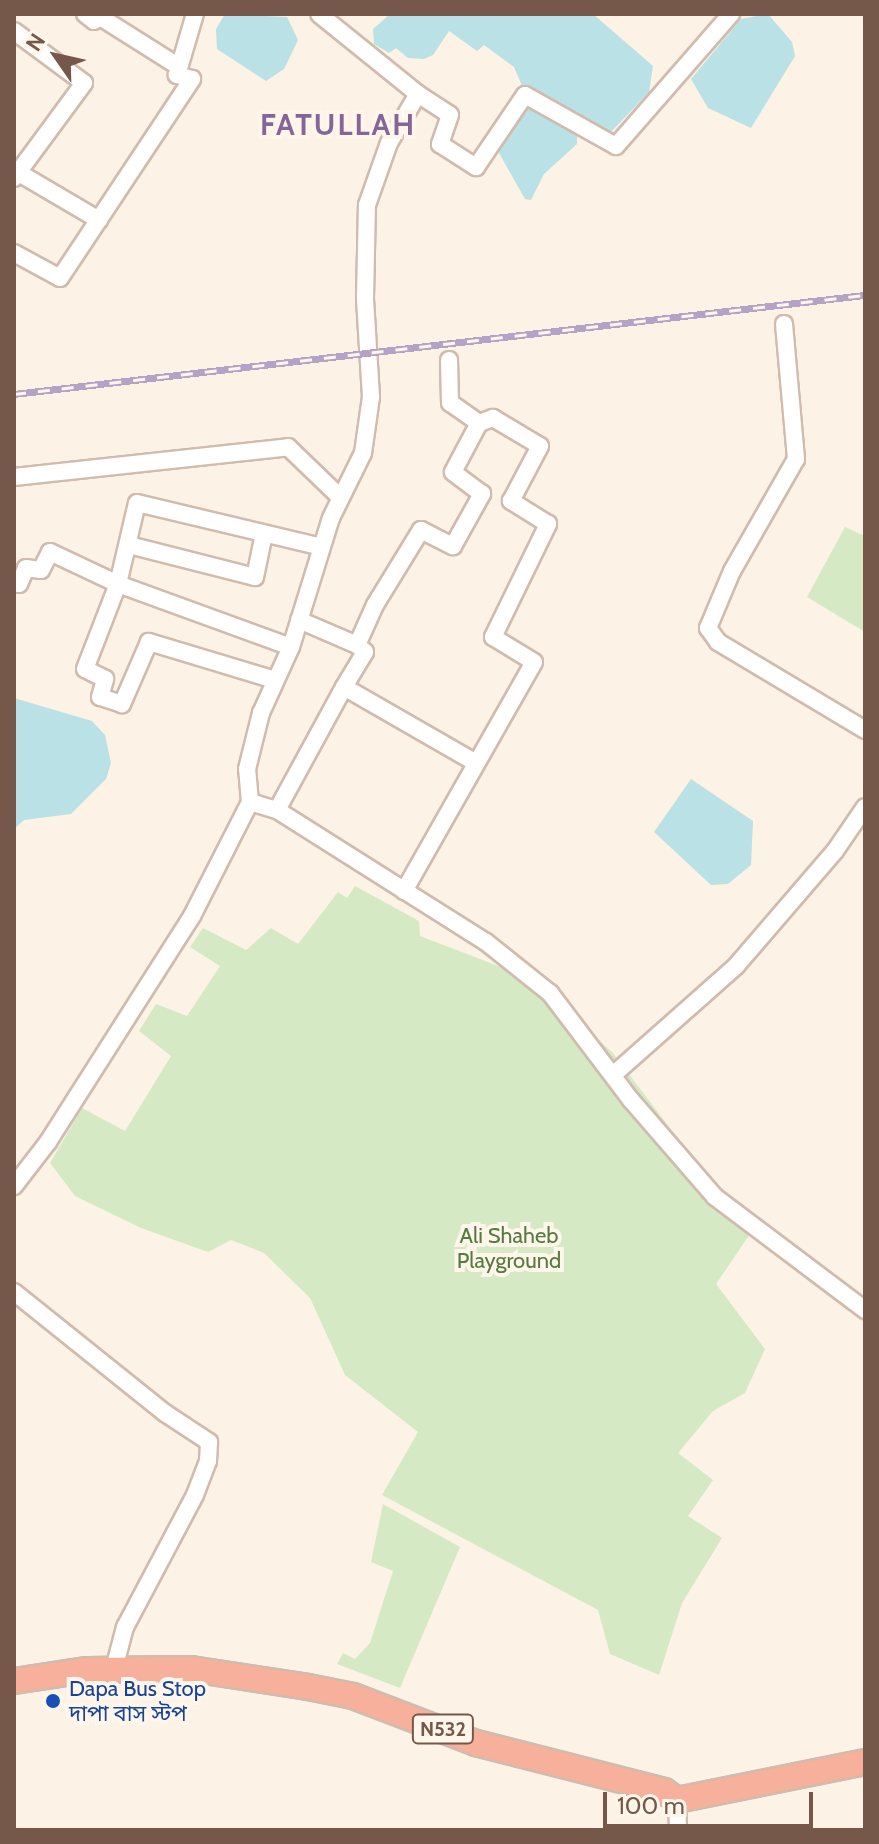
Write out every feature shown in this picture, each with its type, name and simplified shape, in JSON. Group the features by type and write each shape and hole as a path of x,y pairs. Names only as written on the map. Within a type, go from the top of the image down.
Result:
{"highway":[{"name":"N532","path":"14,1681 114,1669 191,1669 353,1696 476,1743 664,1791 677,1800"},
{"path":"677,1800 865,1762"}],"street":[{"path":"85,14 94,21 97,14 178,66"},
{"path":"14,253 60,278 192,79 177,75 195,14"},
{"path":"319,14 418,94 450,115 440,144 476,167 525,95 616,146 731,14"},
{"path":"14,31 84,83 17,176 99,220"},
{"path":"14,1186 48,1142 192,916 250,802 247,769 275,680 291,647 321,547 340,497 363,453 371,397 365,298 367,205 389,143 418,94"},
{"path":"784,324 796,459 732,571 708,628 718,642 865,730"},
{"path":"449,360 450,403 479,423"},
{"path":"357,645 421,530 453,546 482,494 453,472 479,423 493,418 540,446 511,501 548,524 493,637 534,662 404,891"},
{"path":"14,477 288,447 340,497"},
{"path":"275,680 149,642 122,704 100,697 105,679 85,669 118,584 137,503 321,547"},
{"path":"129,545 255,577 264,534"},
{"path":"14,583 19,584 26,568 41,570 50,552 118,584 291,647"},
{"path":"277,810 365,652 357,645 299,620"},
{"path":"344,687 476,763"},
{"path":"250,802 277,810 486,942 550,993 613,1075 715,1197 865,1310"},
{"path":"613,1075 736,966 835,851 865,807"},
{"path":"14,1292 165,1413 209,1442 195,1495 125,1627 114,1669"},
{"path":"677,1800 678,1830"}],"green space":[{"path":"845,527 865,536 865,632 807,597"},
{"name":"Ali Shaheb Playground","path":"355,886 419,921 420,936 532,979 613,1053 750,1234 716,1284 765,1349 745,1393 713,1411 678,1453 713,1480 688,1516 722,1538 682,1603 659,1675 610,1654 598,1610 382,1495 418,1432 345,1375 310,1298 264,1253 231,1240 208,1252 141,1228 75,1196 50,1163 82,1108 125,1131 171,1056 139,1031 156,1004 187,1016 220,966 190,947 203,928 246,950 271,928 298,944 338,892 347,898"},
{"path":"383,1504 460,1547 400,1688 337,1664 343,1653 355,1659 370,1643 393,1571 371,1562"}],"water":[{"path":"225,14 287,17 298,40 284,69 266,81 217,49 216,29"},
{"path":"390,14 593,14 653,66 649,92 611,132 523,88 514,67 484,45 477,51 449,31 433,55 424,59 408,58 396,48 389,53 374,44 373,29"},
{"path":"768,14 792,42 795,56 751,128 708,108 691,79 741,19"},
{"path":"527,104 577,131 577,144 544,174 531,200 525,199 499,153 502,136"},
{"path":"14,698 92,721 105,735 111,763 106,779 71,814 24,820 14,829"},
{"path":"691,779 753,821 751,865 728,884 711,885 654,832"}],"railway":[{"path":"14,394 865,295"}],"place":[{"name":"Dapa Bus Stop দাপা বাস স্টপ","path":"53,1701"}],"district":[{"name":"FATULLAH","path":"338,125"}]}
